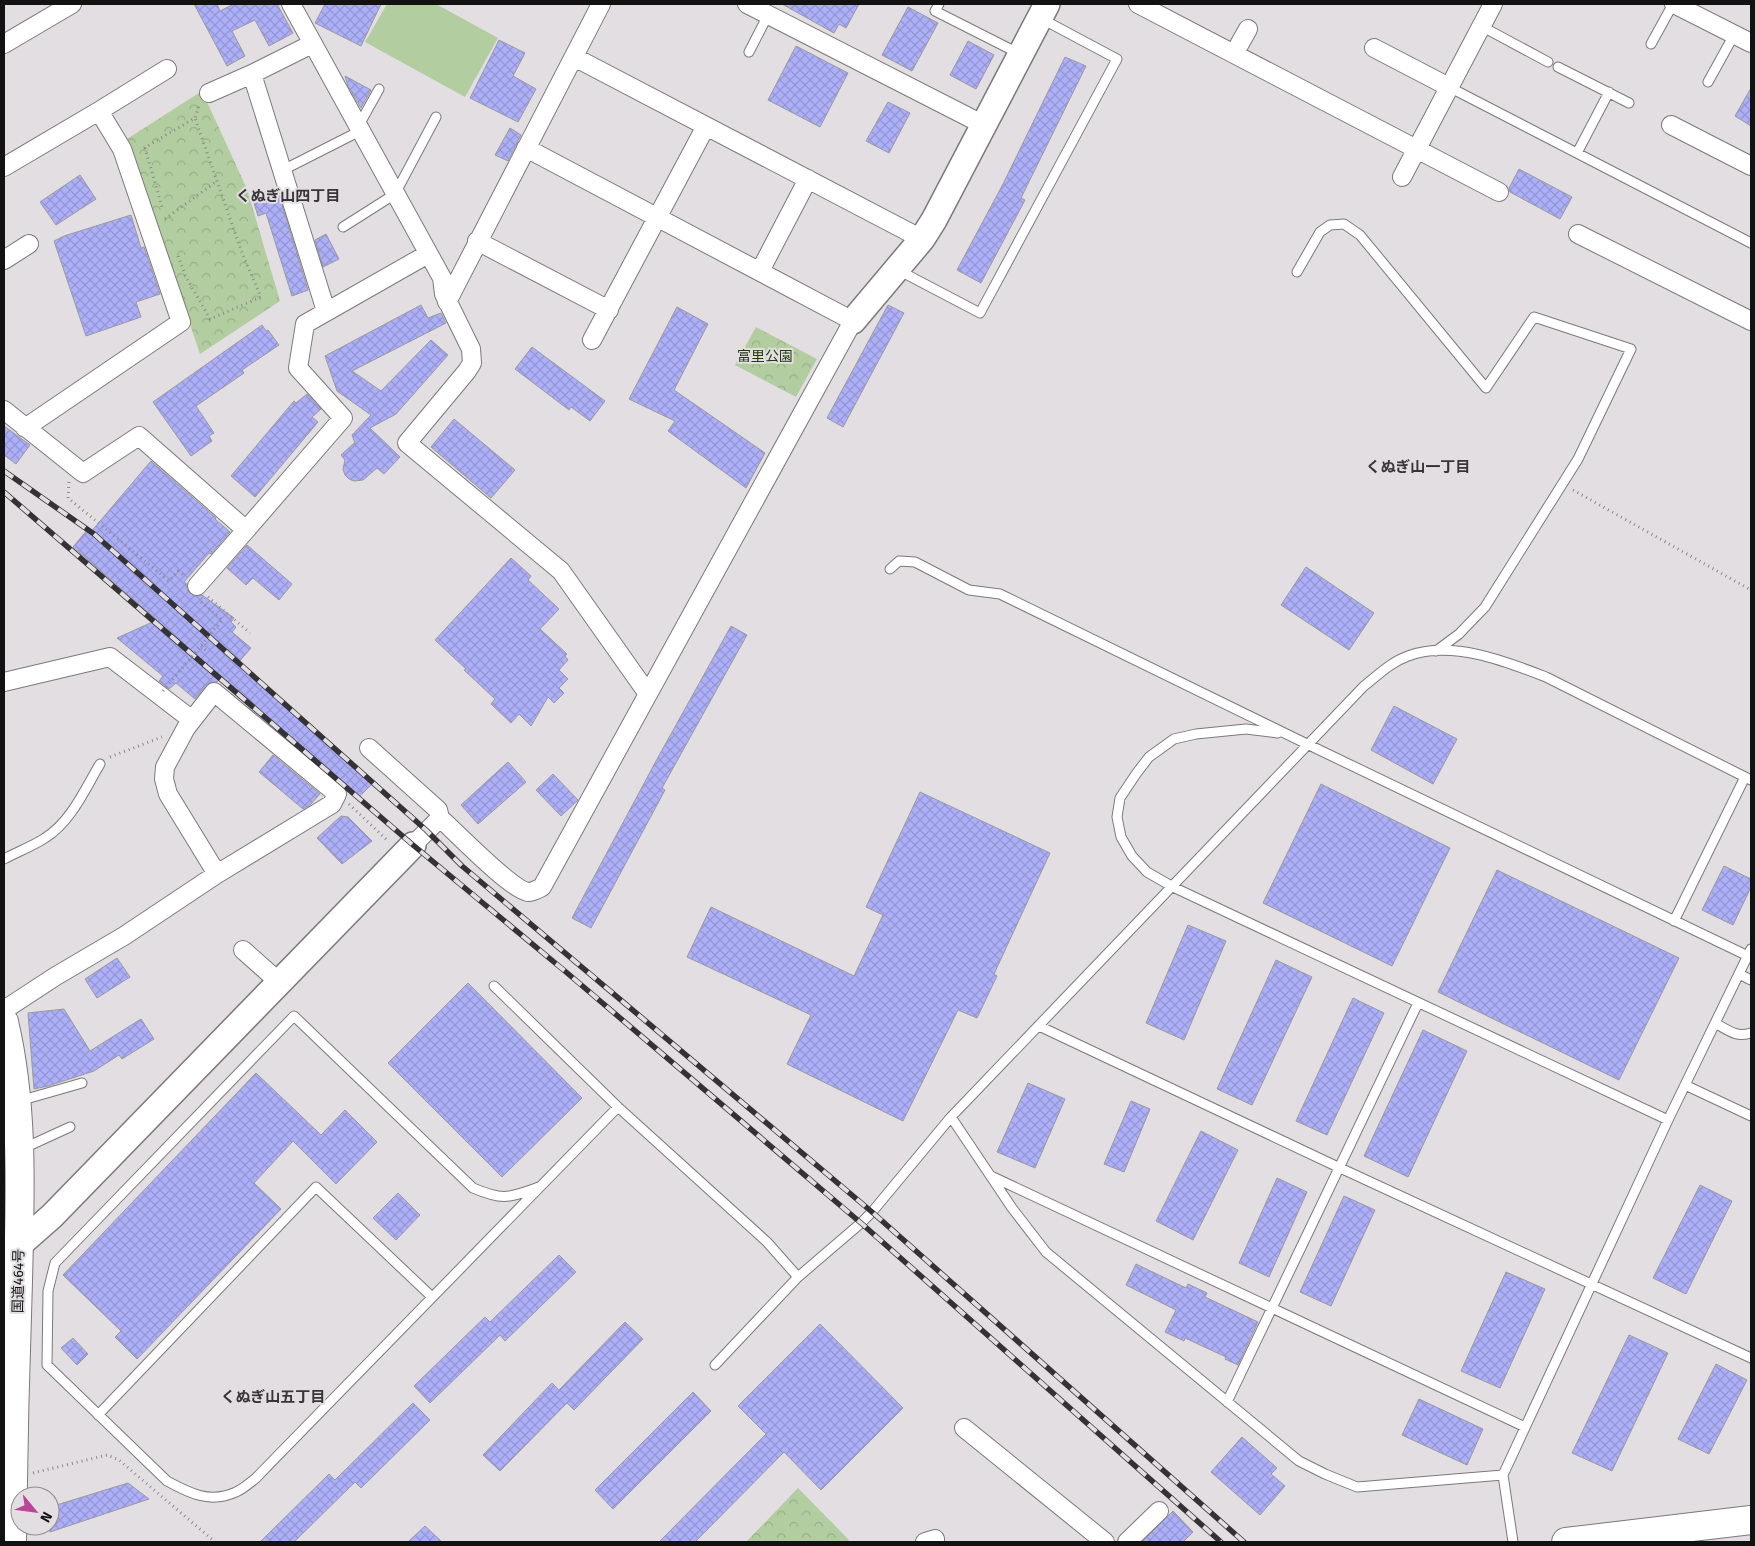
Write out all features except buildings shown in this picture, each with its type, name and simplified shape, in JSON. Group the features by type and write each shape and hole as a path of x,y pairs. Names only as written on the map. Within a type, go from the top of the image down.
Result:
{"main road":[{"name":"国道464号","path":"4,1022 13,1062 17,1101 15,1143 18,1245 12,1542"},
{"path":"1566,1542 1633,1539 1703,1532 1751,1520"}],"street":[{"path":"4,44 72,4"},
{"path":"291,4 442,278 447,302 471,349 472,363 407,443 561,571 648,694"},
{"path":"447,302 601,4"},
{"path":"747,4 984,125"},
{"path":"1138,4 1499,192"},
{"path":"1402,177 1493,4"},
{"path":"1673,4 1751,43"},
{"path":"369,748 438,810 440,818 487,863 518,888 528,892 542,887 853,320 922,239 934,220 1043,11"},
{"path":"1234,54 1248,29"},
{"path":"209,93 312,44"},
{"path":"1374,48 1449,87"},
{"path":"574,57 922,239"},
{"path":"4,167 167,69"},
{"path":"252,74 326,311"},
{"path":"25,428 181,322 122,149 99,111"},
{"path":"1672,125 1751,166"},
{"path":"592,340 706,126"},
{"path":"526,148 853,320"},
{"path":"760,271 808,178"},
{"path":"1578,234 1751,321"},
{"path":"477,241 608,310"},
{"path":"4,260 29,244"},
{"path":"199,594 246,530 343,418 298,368 305,324 428,254"},
{"path":"4,410 83,473 138,436 246,530"},
{"path":"4,682 110,657 189,724"},
{"path":"4,1010 56,976 124,936 217,874 341,797 214,692 189,724 165,767 164,779 168,794 217,874"},
{"path":"18,1245 52,1216 440,818"},
{"path":"243,950 279,982"},
{"path":"964,1428 1105,1542"},
{"path":"1127,1542 1159,1511"},
{"path":"925,1542 935,1539 935,1542"}],"lane":[{"path":"939,4 935,11 1020,54"},
{"path":"1651,44 1673,4"},
{"path":"897,269 980,313 1117,59 1043,11"},
{"path":"749,52 768,14"},
{"path":"1482,26 1548,62"},
{"path":"1708,82 1734,35"},
{"path":"1558,67 1629,103"},
{"path":"1449,87 1751,243"},
{"path":"289,167 354,134 379,89"},
{"path":"1577,153 1609,92"},
{"path":"343,228 395,194 436,116"},
{"path":"1296,272 1320,232 1330,225 1344,224 1360,235 1486,388 1534,317 1631,349 1578,459 1485,607 1459,634 1436,651"},
{"path":"890,569 899,562 915,562 969,590 1000,594 1285,734 1674,921 1749,952 1668,1120 1503,1474 1513,1542"},
{"path":"715,1365 798,1277 872,1212 951,1117 1364,686 1392,664 1407,656 1423,652 1451,650 1522,667 1546,677 1748,778 1674,921"},
{"path":"1285,734 1246,729 1196,734 1174,740 1149,757 1120,798 1117,817 1121,836 1132,856 1147,872 1173,887 1668,1120"},
{"path":"4,859 45,838 58,828 72,811 100,764"},
{"path":"1739,974 1751,980"},
{"path":"494,986 618,1107 767,1242 798,1277"},
{"path":"1227,1402 1418,1003"},
{"path":"539,1187 511,1197 493,1196 472,1188 294,1016 55,1263 48,1291 46,1365 167,1480 189,1493 212,1497 236,1492 256,1478 431,1296 539,1187 618,1107"},
{"path":"1715,1023 1735,1034 1751,1033"},
{"path":"1039,1026 1751,1358"},
{"path":"17,1101 82,1083"},
{"path":"1685,1085 1751,1116"},
{"path":"951,1117 1012,1208 1046,1252 1299,1461 1357,1487 1503,1474"},
{"path":"15,1143 70,1127"},
{"path":"991,1176 1525,1427"},
{"path":"98,1415 316,1188 431,1296"}],"path":[{"path":"177,252 186,277 210,319 260,297 242,253 196,118 201,97 209,93"},
{"path":"122,149 145,148 196,118"},
{"path":"145,148 168,228"},
{"path":"165,219 217,181"},
{"path":"70,464 68,498 169,581 178,571 222,620 163,691"},
{"path":"1562,484 1751,590"},
{"path":"199,594 250,633"},
{"path":"201,646 208,652"},
{"path":"100,764 106,758 189,724"},
{"path":"341,797 408,851"},
{"path":"13,1479 107,1455 119,1460 214,1542"}],"green space":[{"path":"387,4 436,4 498,38 465,97 365,42"},
{"path":"202,91 247,189 280,301 200,354 127,139"},
{"name":"富里公園","path":"756,327 817,359 796,397 735,365"},
{"path":"798,1488 849,1540 847,1542 746,1542"}],"railway":[{"path":"4,471 94,534 426,830 462,866 872,1212 1244,1542"},
{"path":"4,492 413,845 566,972 861,1223 1221,1542"}],"district":[{"name":"くぬぎ山四丁目","path":"288,196"},
{"name":"くぬぎ山一丁目","path":"1418,467"},
{"name":"くぬぎ山五丁目","path":"273,1397"}]}
